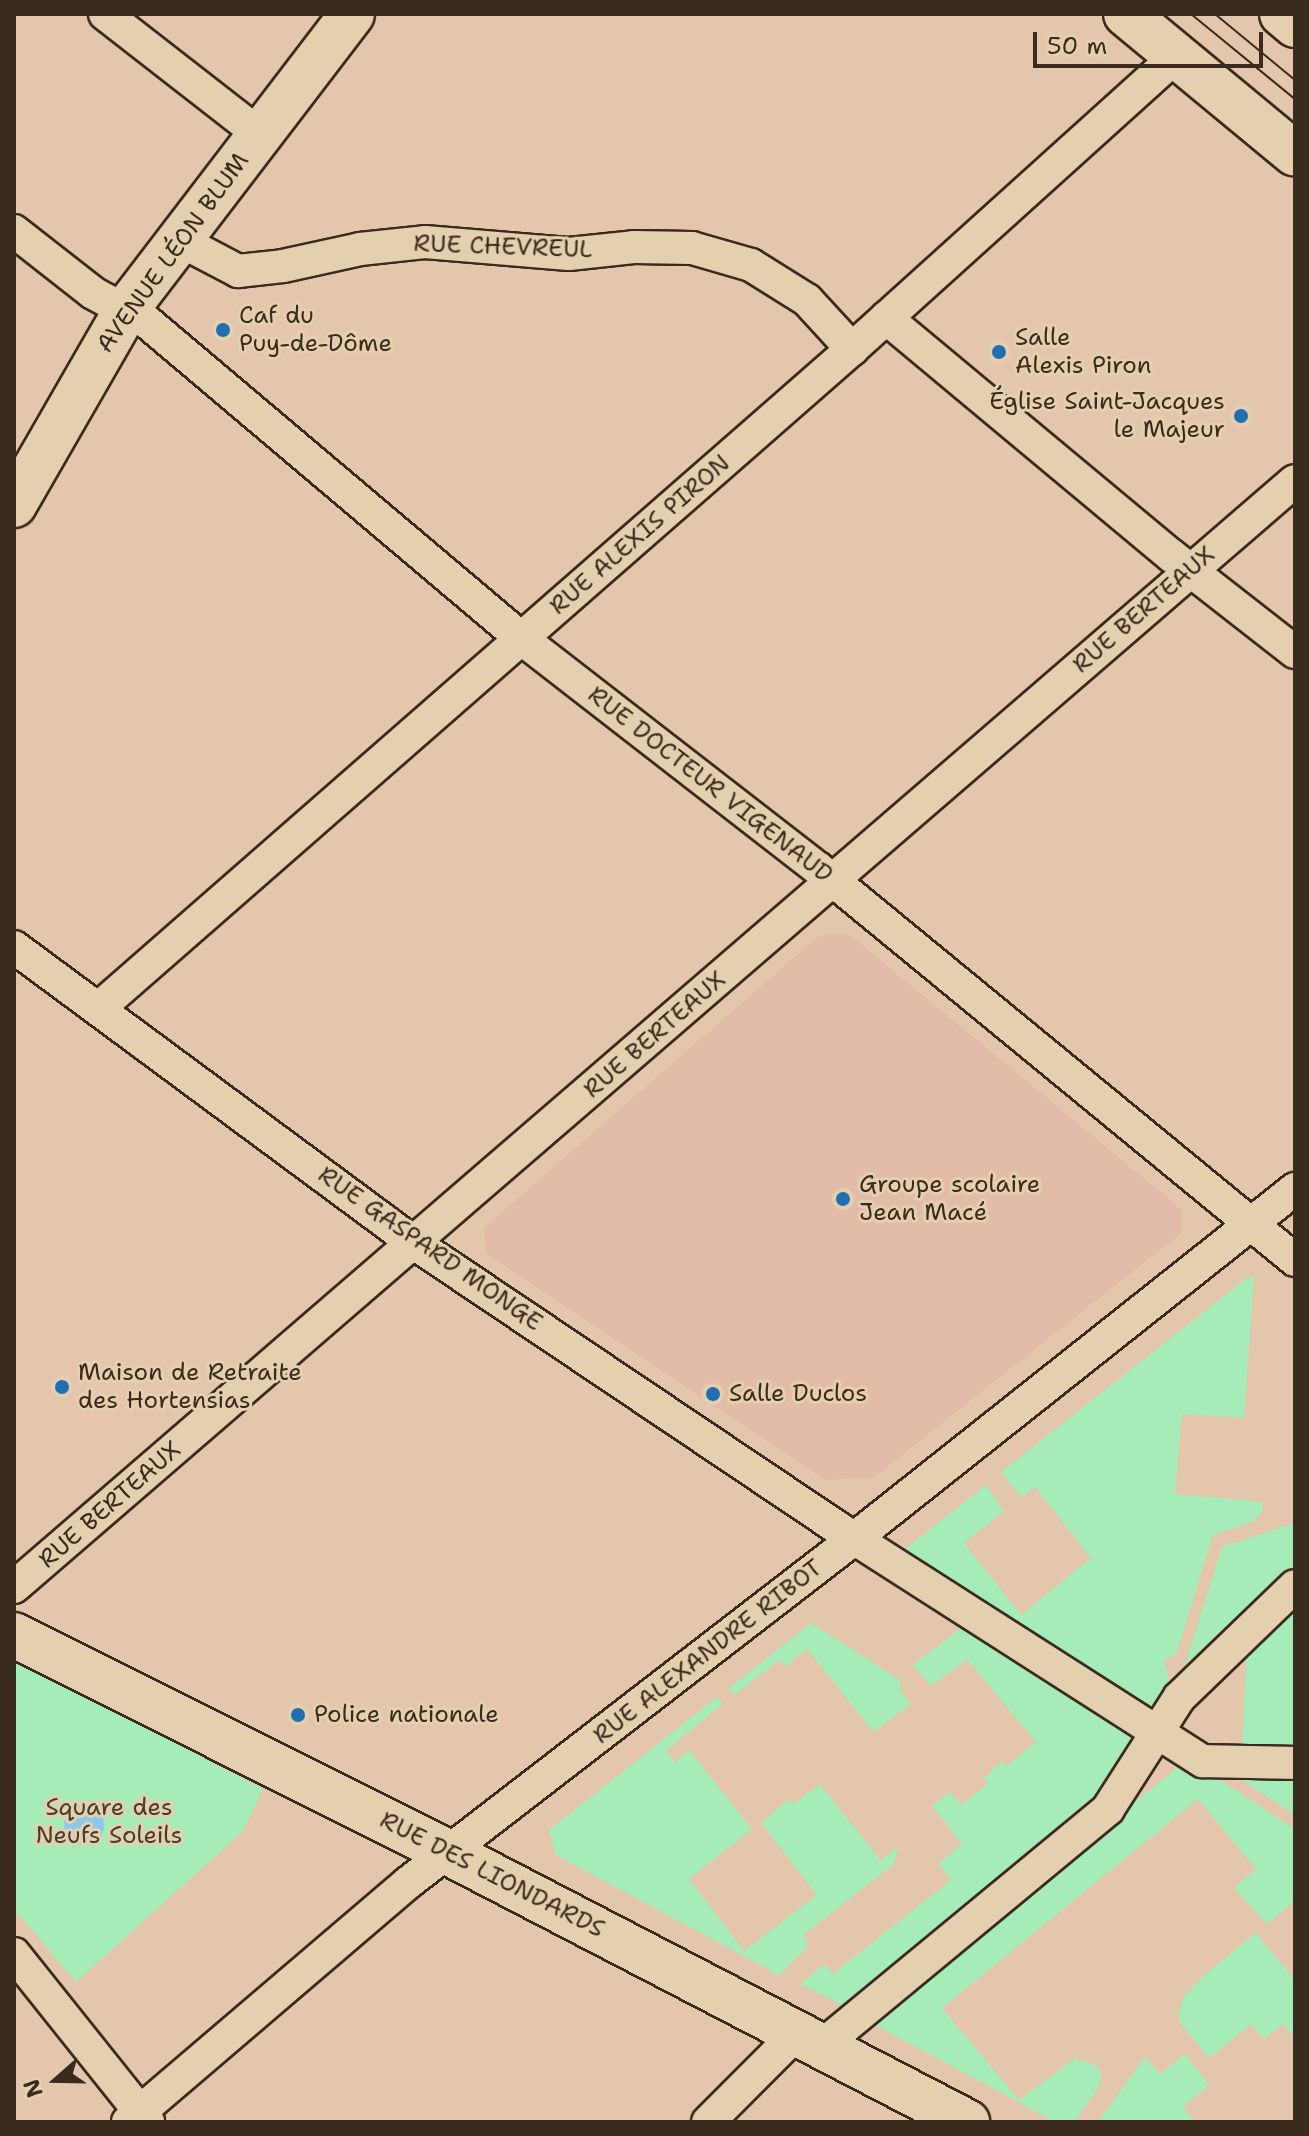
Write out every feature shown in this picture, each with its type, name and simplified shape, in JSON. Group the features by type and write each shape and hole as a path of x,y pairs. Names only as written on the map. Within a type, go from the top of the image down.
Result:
{"street":[{"path":"105,14 259,134"},
{"name":"AVENUE LÉON BLUM","path":"14,505 126,310 352,14"},
{"path":"1126,14 1295,154"},
{"path":"1282,14 1295,25"},
{"name":"RUE ALEXIS PIRON","path":"99,1008 852,349 1176,56"},
{"name":"RUE DOCTEUR VIGENAUD","path":"14,231 93,293 147,322 522,639 834,881 1295,1260"},
{"name":"RUE CHEVREUL","path":"179,240 238,271 283,266 360,249 425,242 569,254 634,247 692,248 751,265 807,300 852,349"},
{"path":"886,318 1189,571 1295,652"},
{"name":"RUE BERTEAUX","path":"14,1587 1295,481"},
{"name":"RUE GASPARD MONGE","path":"14,947 414,1243 855,1538 1203,1761 1295,1763"},
{"name":"RUE ALEXANDRE RIBOT","path":"139,2118 409,1882 855,1538 1295,1189"},
{"path":"708,2122 810,2038 1108,1809 1156,1729 1179,1698 1295,1586"},
{"name":"RUE DES LIONDARDS","path":"14,1635 449,1853 967,2122"},
{"path":"14,1954 139,2118"}],"shaded area":[{"name":"Groupe scolaire Jean Macé","path":"820,935 849,935 1182,1210 1181,1233 874,1477 825,1480 487,1254 484,1228"}],"green space":[{"path":"1248,1277 1254,1277 1244,1418 1182,1414 1175,1494 1263,1502 1262,1512 1254,1521 1213,1535 1176,1655 1164,1660 1175,1703 1155,1716 905,1549 986,1485 1004,1511 964,1543 1021,1615 1091,1558 1035,1487 1021,1497 1001,1472"},
{"path":"1295,1523 1295,1579 1195,1676 1185,1665 1222,1547"},
{"path":"1295,1599 1295,1748 1242,1745 1247,1645"},
{"path":"970,1621 1143,1732 1092,1811 848,2008 800,1984 825,1964 833,1974 951,1880 939,1863 962,1844 932,1806 950,1792 962,1805 988,1783 984,1778 1002,1761 1007,1766 1036,1742 967,1659 931,1686 913,1665"},
{"path":"811,1623 900,1680 901,1692 911,1703 874,1732 807,1649 785,1666 780,1660 734,1695 729,1688"},
{"name":"Square des Neufs Soleils","path":"14,1659 263,1789 243,1831 76,1982 14,1909"},
{"path":"717,1697 723,1704 666,1750 675,1762 689,1750 752,1829 689,1879 744,1951 817,1895 761,1823 789,1799 793,1804 820,1784 881,1861 898,1846 894,1864 803,1935 808,1942 805,1949 779,1975 556,1855 549,1830"},
{"path":"1188,1759 1295,1829 1295,1901 1267,1924 1234,1888 1256,1869 1198,1799 942,2008 1019,2100 1075,2058 1097,2066 1102,2078 1075,2122 1055,2122 866,2020"},
{"path":"1295,1771 1295,1815 1234,1775"},
{"path":"1256,1933 1295,1980 1295,2038 1283,2024 1264,2039 1251,2024 1209,2058 1179,2021 1179,2010 1185,1995 1208,1972"},
{"path":"1185,2054 1209,2085 1183,2107 1195,2122 1098,2122 1145,2057 1160,2074"}],"water":[{"path":"84,1805 98,1811 104,1825 98,1839 84,1845 70,1839 64,1825 70,1811"}],"tram line":[{"path":"1191,14 1295,99"},
{"path":"1215,14 1295,80"}],"place":[{"name":"Caf du Puy-de-Dôme","path":"223,330"},
{"name":"Salle Alexis Piron","path":"999,352"},
{"name":"Église Saint-Jacques le Majeur","path":"1241,416"},
{"name":"Groupe scolaire Jean Macé","path":"843,1199"},
{"name":"Maison de Retraite des Hortensias","path":"62,1387"},
{"name":"Salle Duclos","path":"713,1394"},
{"name":"Police nationale","path":"298,1715"}]}
